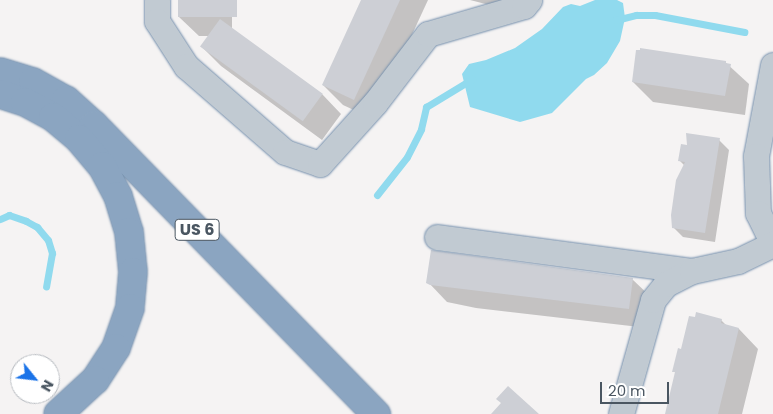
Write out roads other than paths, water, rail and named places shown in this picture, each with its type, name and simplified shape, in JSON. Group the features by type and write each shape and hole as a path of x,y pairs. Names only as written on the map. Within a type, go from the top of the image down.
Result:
{"highway":[{"name":"US 6","path":"0,72 33,82 66,100 94,125 376,414"},
{"path":"0,94 25,102 53,117 79,139 102,166 118,196 129,232 133,272 130,308 116,348 95,380 58,414"}],"street":[{"path":"157,0 157,21 186,66 285,152 320,164 375,103 428,34 524,6 529,0"},
{"path":"621,414 653,300 666,284 692,271 738,261 773,244 758,213 756,156 769,106 773,66"},
{"path":"437,237 692,271"}],"water":[{"path":"595,0 617,0 623,3 625,18 620,41 607,63 594,75 586,79 552,113 520,122 470,107 462,74 469,64 486,60 515,48 542,29 563,7 571,4 580,6"}],"waterway":[{"path":"616,20 636,15 655,15 744,32"},
{"path":"377,195 407,157 421,129 426,107 472,79"},
{"path":"0,219 9,215 26,221 37,227 48,240 52,253 46,286"}]}
